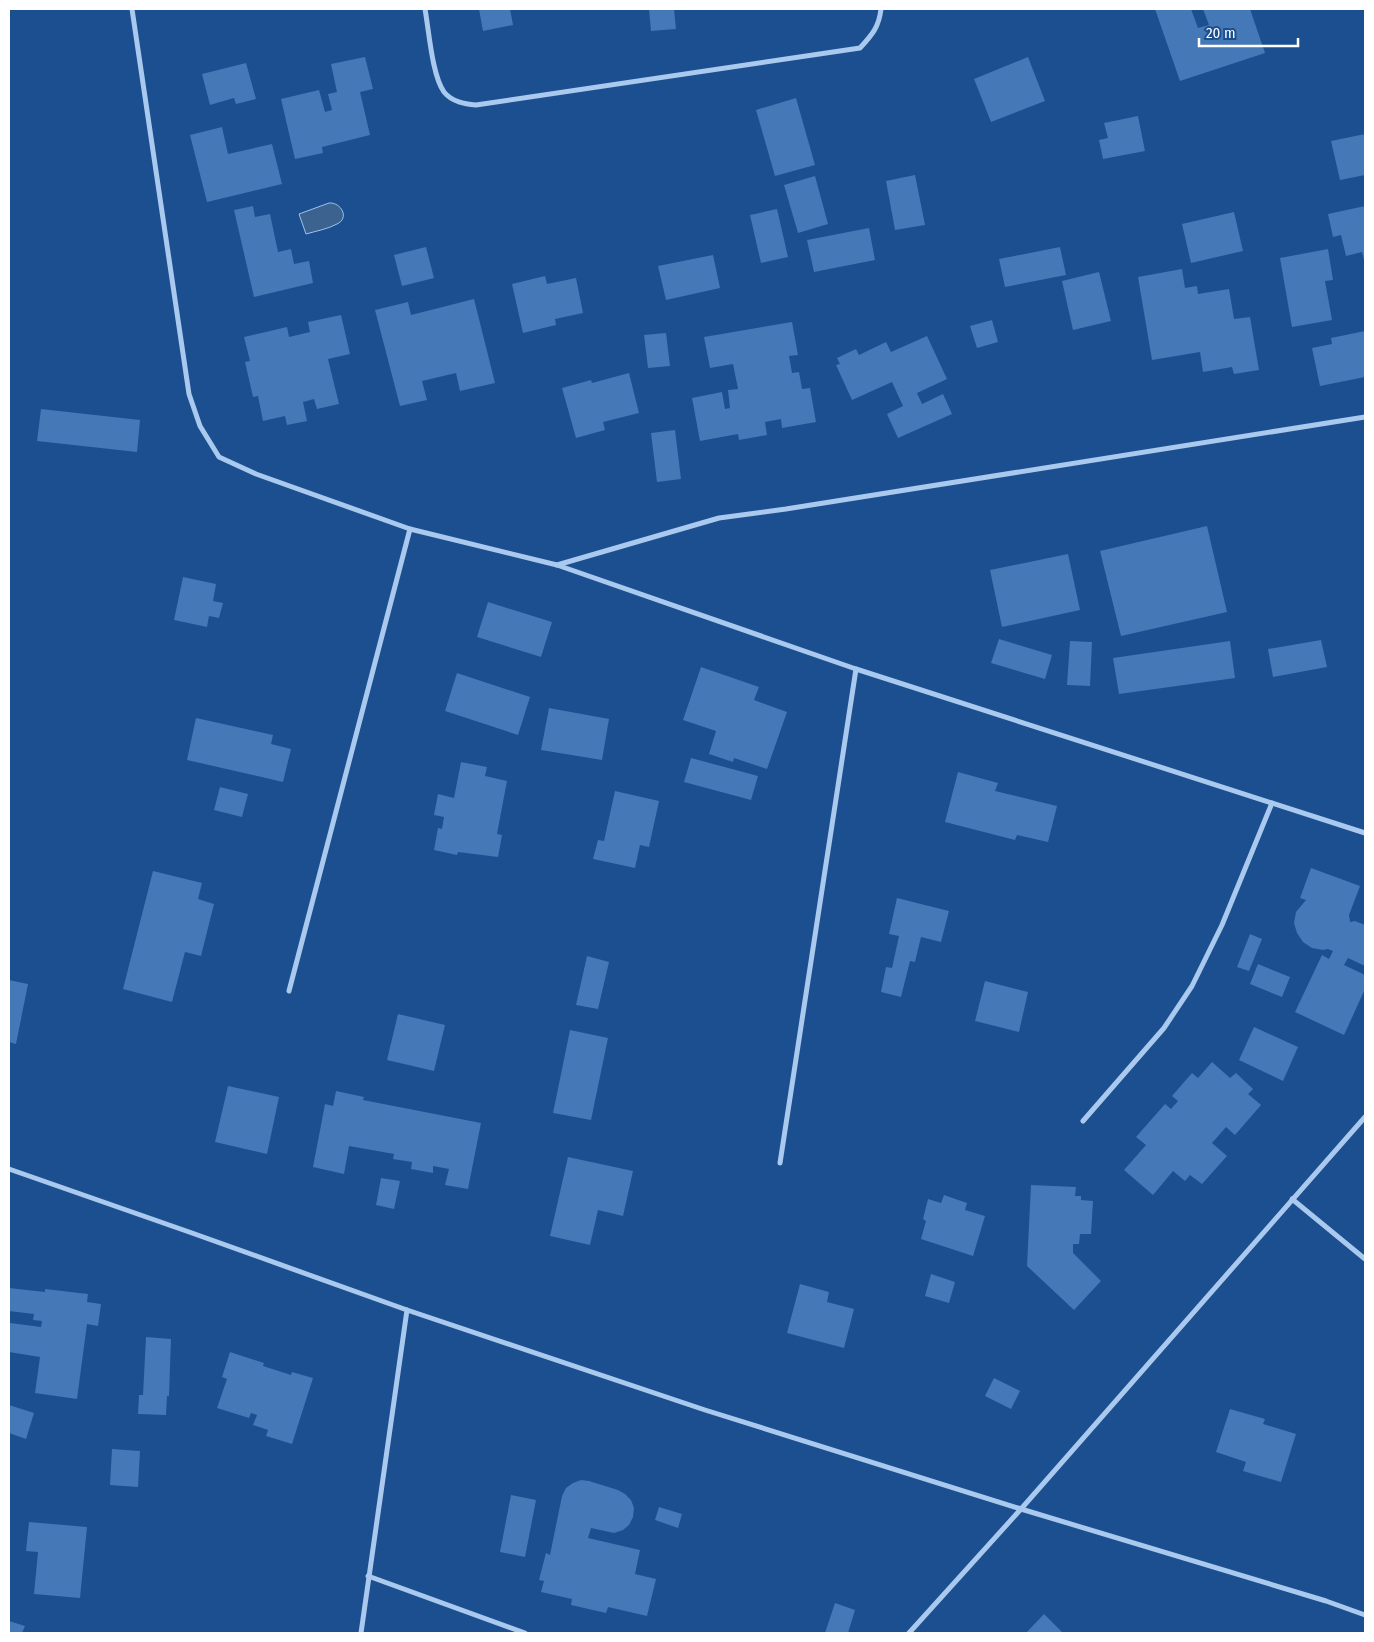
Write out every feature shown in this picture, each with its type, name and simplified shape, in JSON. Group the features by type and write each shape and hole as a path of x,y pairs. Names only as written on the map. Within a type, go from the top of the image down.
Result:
{"street":[{"path":"132,9 189,394 200,426 219,458 256,474 410,529 557,565 856,669 1365,833"},
{"path":"425,9 436,75 445,93 459,103 476,105 860,48 872,35 880,21 881,9"},
{"path":"557,565 719,518 786,510 1365,417"},
{"path":"289,990 410,529"},
{"path":"780,1163 856,669"},
{"path":"1083,1122 1164,1028 1192,986 1222,926 1272,803"},
{"path":"909,1633 1021,1510 1365,1117"},
{"path":"9,1169 192,1232 407,1310 695,1407 1021,1510 1365,1615"},
{"path":"1292,1199 1365,1259"},
{"path":"361,1633 407,1310"},
{"path":"368,1576 525,1633"}],"water":[{"path":"329,203 337,205 342,211 343,218 341,221 330,227 306,234 299,214"}],"building":[{"path":"479,9 510,9 513,25 483,31"},
{"path":"649,9 674,9 676,29 651,31"},
{"path":"1155,9 1191,9 1198,28 1209,25 1203,9 1250,9 1265,53 1180,81"},
{"path":"365,57 373,89 360,92 370,135 322,147 323,153 295,159 281,99 319,90 325,112 332,110 328,94 337,92 331,64"},
{"path":"1028,57 1045,101 991,122 974,79"},
{"path":"246,63 256,99 236,104 234,98 210,105 202,74"},
{"path":"796,98 815,165 775,176 756,110"},
{"path":"1138,116 1145,151 1103,159 1099,140 1108,138 1104,123"},
{"path":"222,127 228,154 272,144 282,184 207,202 190,135"},
{"path":"1365,134 1365,175 1340,180 1331,141"},
{"path":"915,175 925,225 895,230 886,181"},
{"path":"815,176 828,224 798,233 784,185"},
{"path":"253,206 255,217 270,214 278,252 291,249 294,264 309,261 313,283 254,297 234,210"},
{"path":"1365,206 1364,260 1362,252 1346,256 1341,235 1333,237 1328,214"},
{"path":"777,209 788,257 761,263 750,215"},
{"path":"1234,212 1243,251 1191,263 1182,224"},
{"path":"869,228 875,260 814,272 807,240"},
{"path":"426,247 434,278 402,286 394,255"},
{"path":"1060,247 1066,275 1005,287 999,259"},
{"path":"1328,249 1333,280 1325,281 1332,320 1292,327 1280,258"},
{"path":"713,255 720,288 666,300 658,266"},
{"path":"1182,269 1185,288 1197,286 1198,294 1229,289 1234,319 1250,317 1259,370 1234,374 1232,367 1203,372 1200,352 1152,360 1138,277"},
{"path":"1099,272 1111,321 1073,330 1062,281"},
{"path":"545,276 547,284 576,278 583,313 555,319 556,325 523,333 512,284"},
{"path":"474,299 495,383 460,391 456,373 422,381 427,400 400,406 375,310 408,302 411,315"},
{"path":"341,315 350,354 328,359 339,404 317,409 314,399 303,402 307,421 287,425 285,416 263,421 258,396 253,397 245,362 250,361 244,337 287,327 289,337 310,332 308,322"},
{"path":"992,320 998,342 977,348 970,326"},
{"path":"792,322 798,355 789,356 792,373 799,372 802,389 810,388 816,422 782,428 781,419 765,422 767,435 739,440 738,434 700,441 692,398 722,392 725,409 730,408 728,390 738,389 733,364 710,368 704,337"},
{"path":"1365,331 1365,377 1320,386 1312,348 1332,344 1331,338"},
{"path":"666,333 670,366 648,368 644,335"},
{"path":"927,336 947,379 917,393 922,404 943,394 952,414 898,438 887,414 903,406 892,382 852,400 836,365 840,364 837,358 856,349 859,355 886,342 891,352"},
{"path":"629,373 639,413 603,422 605,430 576,438 562,388 591,380 592,383"},
{"path":"41,409 140,420 137,452 37,441"},
{"path":"675,430 681,479 657,482 651,433"},
{"path":"1207,526 1227,612 1121,636 1100,551"},
{"path":"1068,554 1080,610 1002,627 990,570"},
{"path":"183,577 216,584 213,601 223,603 219,618 209,616 207,627 174,620"},
{"path":"488,602 552,622 541,657 477,637"},
{"path":"999,639 1052,655 1045,679 991,663"},
{"path":"1321,640 1327,667 1273,677 1268,649"},
{"path":"1070,641 1092,642 1090,686 1067,685"},
{"path":"1230,641 1235,678 1119,694 1113,658"},
{"path":"701,667 759,687 754,700 787,712 767,769 734,758 733,762 709,754 716,731 683,720"},
{"path":"457,673 530,697 518,735 445,711"},
{"path":"549,708 609,719 602,760 541,750"},
{"path":"196,718 273,735 271,744 291,749 283,782 187,760"},
{"path":"691,758 758,776 751,800 684,782"},
{"path":"461,762 487,767 485,776 507,781 497,834 502,835 498,857 458,852 457,855 434,850 438,828 442,829 444,817 434,815 438,794 454,798"},
{"path":"958,772 998,783 995,791 1057,806 1048,842 1017,835 1015,840 945,822"},
{"path":"220,787 248,794 242,817 214,810"},
{"path":"615,791 659,801 649,847 640,845 635,868 593,859 598,840 604,841"},
{"path":"1311,868 1360,886 1349,915 1350,922 1355,921 1365,925 1365,966 1348,958 1344,965 1365,975 1365,989 1344,1035 1295,1012 1322,955 1329,959 1333,951 1312,948 1303,942 1297,933 1294,923 1296,912 1306,900 1300,898"},
{"path":"153,871 202,883 198,899 214,904 201,956 185,952 172,1002 123,989"},
{"path":"897,898 949,911 941,942 921,937 915,962 910,961 901,997 881,992 886,967 892,968 899,936 889,934"},
{"path":"1250,934 1262,939 1249,971 1237,967"},
{"path":"587,956 609,962 598,1009 576,1005"},
{"path":"1258,964 1290,977 1282,997 1250,984"},
{"path":"9,980 28,984 16,1044 9,1042"},
{"path":"985,981 1028,992 1019,1032 975,1021"},
{"path":"398,1014 445,1025 434,1071 387,1060"},
{"path":"1254,1027 1298,1047 1283,1081 1239,1060"},
{"path":"570,1030 608,1038 591,1120 553,1113"},
{"path":"1212,1062 1230,1078 1236,1073 1253,1089 1248,1094 1261,1105 1235,1135 1226,1127 1212,1143 1227,1156 1202,1184 1190,1175 1185,1181 1173,1171 1153,1195 1124,1170 1146,1145 1136,1137 1165,1104 1171,1109 1178,1101 1172,1096 1192,1073 1198,1078"},
{"path":"228,1086 279,1097 267,1154 215,1142"},
{"path":"336,1091 364,1097 363,1100 481,1123 468,1189 445,1185 449,1169 433,1166 433,1173 411,1169 412,1162 393,1159 394,1154 349,1146 344,1174 313,1167 325,1104 333,1106"},
{"path":"568,1157 633,1171 623,1216 598,1210 590,1245 550,1236"},
{"path":"381,1178 400,1181 394,1209 376,1205"},
{"path":"1031,1185 1076,1187 1075,1196 1081,1196 1081,1200 1093,1201 1091,1234 1080,1234 1079,1244 1073,1244 1073,1253 1101,1281 1074,1310 1027,1266"},
{"path":"944,1195 967,1203 965,1210 985,1216 973,1256 921,1239 926,1221 923,1219 928,1199 941,1203"},
{"path":"931,1274 955,1282 949,1303 925,1296"},
{"path":"800,1284 829,1292 827,1302 854,1309 844,1348 787,1333"},
{"path":"9,1288 45,1292 45,1289 88,1294 87,1302 101,1304 98,1326 87,1324 77,1399 35,1393 40,1357 9,1352 10,1323 41,1327 42,1321 33,1320 34,1314 9,1311"},
{"path":"146,1337 171,1339 169,1396 167,1396 166,1415 138,1414 139,1395 143,1395"},
{"path":"230,1352 264,1363 263,1366 291,1375 292,1372 313,1378 292,1444 266,1436 268,1430 253,1425 257,1415 251,1413 249,1418 217,1408 227,1379 222,1377"},
{"path":"994,1378 1020,1391 1011,1409 985,1396"},
{"path":"9,1405 34,1413 26,1439 9,1433"},
{"path":"1230,1409 1265,1419 1263,1424 1296,1434 1281,1482 1243,1471 1246,1462 1216,1452"},
{"path":"112,1449 140,1451 138,1487 110,1485"},
{"path":"581,1480 618,1490 631,1500 634,1508 633,1517 629,1525 623,1530 614,1533 591,1528 588,1538 640,1550 635,1574 656,1579 647,1616 608,1607 606,1613 571,1605 572,1599 541,1592 544,1581 539,1580 546,1553 550,1555 562,1496 566,1488"},
{"path":"511,1495 536,1500 525,1557 500,1552"},
{"path":"659,1507 682,1514 678,1528 655,1520"},
{"path":"29,1522 87,1527 80,1598 34,1594 38,1552 26,1551"},
{"path":"835,1603 855,1610 848,1633 825,1633"},
{"path":"1044,1614 1063,1633 1026,1633"},
{"path":"9,1621 25,1626 22,1633 9,1633"}]}
